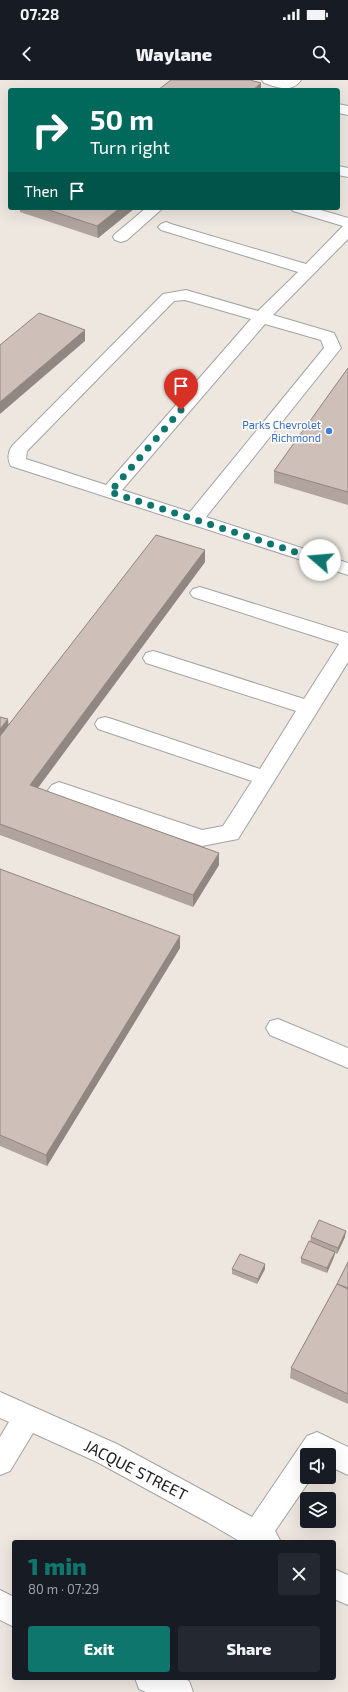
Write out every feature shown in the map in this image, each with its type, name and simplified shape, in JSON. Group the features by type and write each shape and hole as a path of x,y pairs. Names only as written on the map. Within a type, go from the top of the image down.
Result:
{"street":[{"path":"269,80 289,85"},
{"path":"121,237 153,210"},
{"path":"305,210 348,223"},
{"path":"166,227 309,270"},
{"path":"110,492 262,317 348,230"},
{"path":"194,519 332,348 328,337 186,295 169,297 18,450 17,462 348,569"},
{"path":"200,593 348,640"},
{"path":"59,790 202,838 230,833 348,646"},
{"path":"152,658 309,708"},
{"path":"105,724 265,778"},
{"path":"278,1028 348,1058"},
{"name":"JACQUE STREET","path":"0,1405 107,1453 217,1512 262,1539"},
{"path":"0,1462 27,1417"},
{"path":"314,1448 317,1444 324,1448"},
{"path":"336,1455 348,1462"},
{"path":"262,1539 300,1472"},
{"path":"336,1584 348,1591"},
{"path":"0,1605 12,1611"},
{"path":"154,1680 178,1692"}],"building":[{"path":"171,80 250,80 261,83 255,88 161,88"},
{"path":"49,210 117,210 97,226"},
{"path":"39,313 85,330 0,402 0,345"},
{"name":"Parks Chevrolet Richmond","path":"348,368 348,492 274,471"},
{"path":"156,535 205,550 30,785 219,853 193,895 0,824 0,736"},
{"path":"0,717 8,719 0,729"},
{"path":"0,869 180,936 46,1155 0,1135"},
{"path":"319,1220 346,1231 338,1248 311,1237"},
{"path":"309,1241 335,1252 327,1268 301,1258"},
{"path":"240,1254 265,1264 258,1279 232,1269"},
{"path":"348,1262 348,1288 337,1284"},
{"path":"337,1284 348,1289 348,1394 291,1368"}],"place":[{"name":"Parks Chevrolet Richmond","path":"329,431"}],"route":[{"path":"181,410 110,492 320,560"}]}
